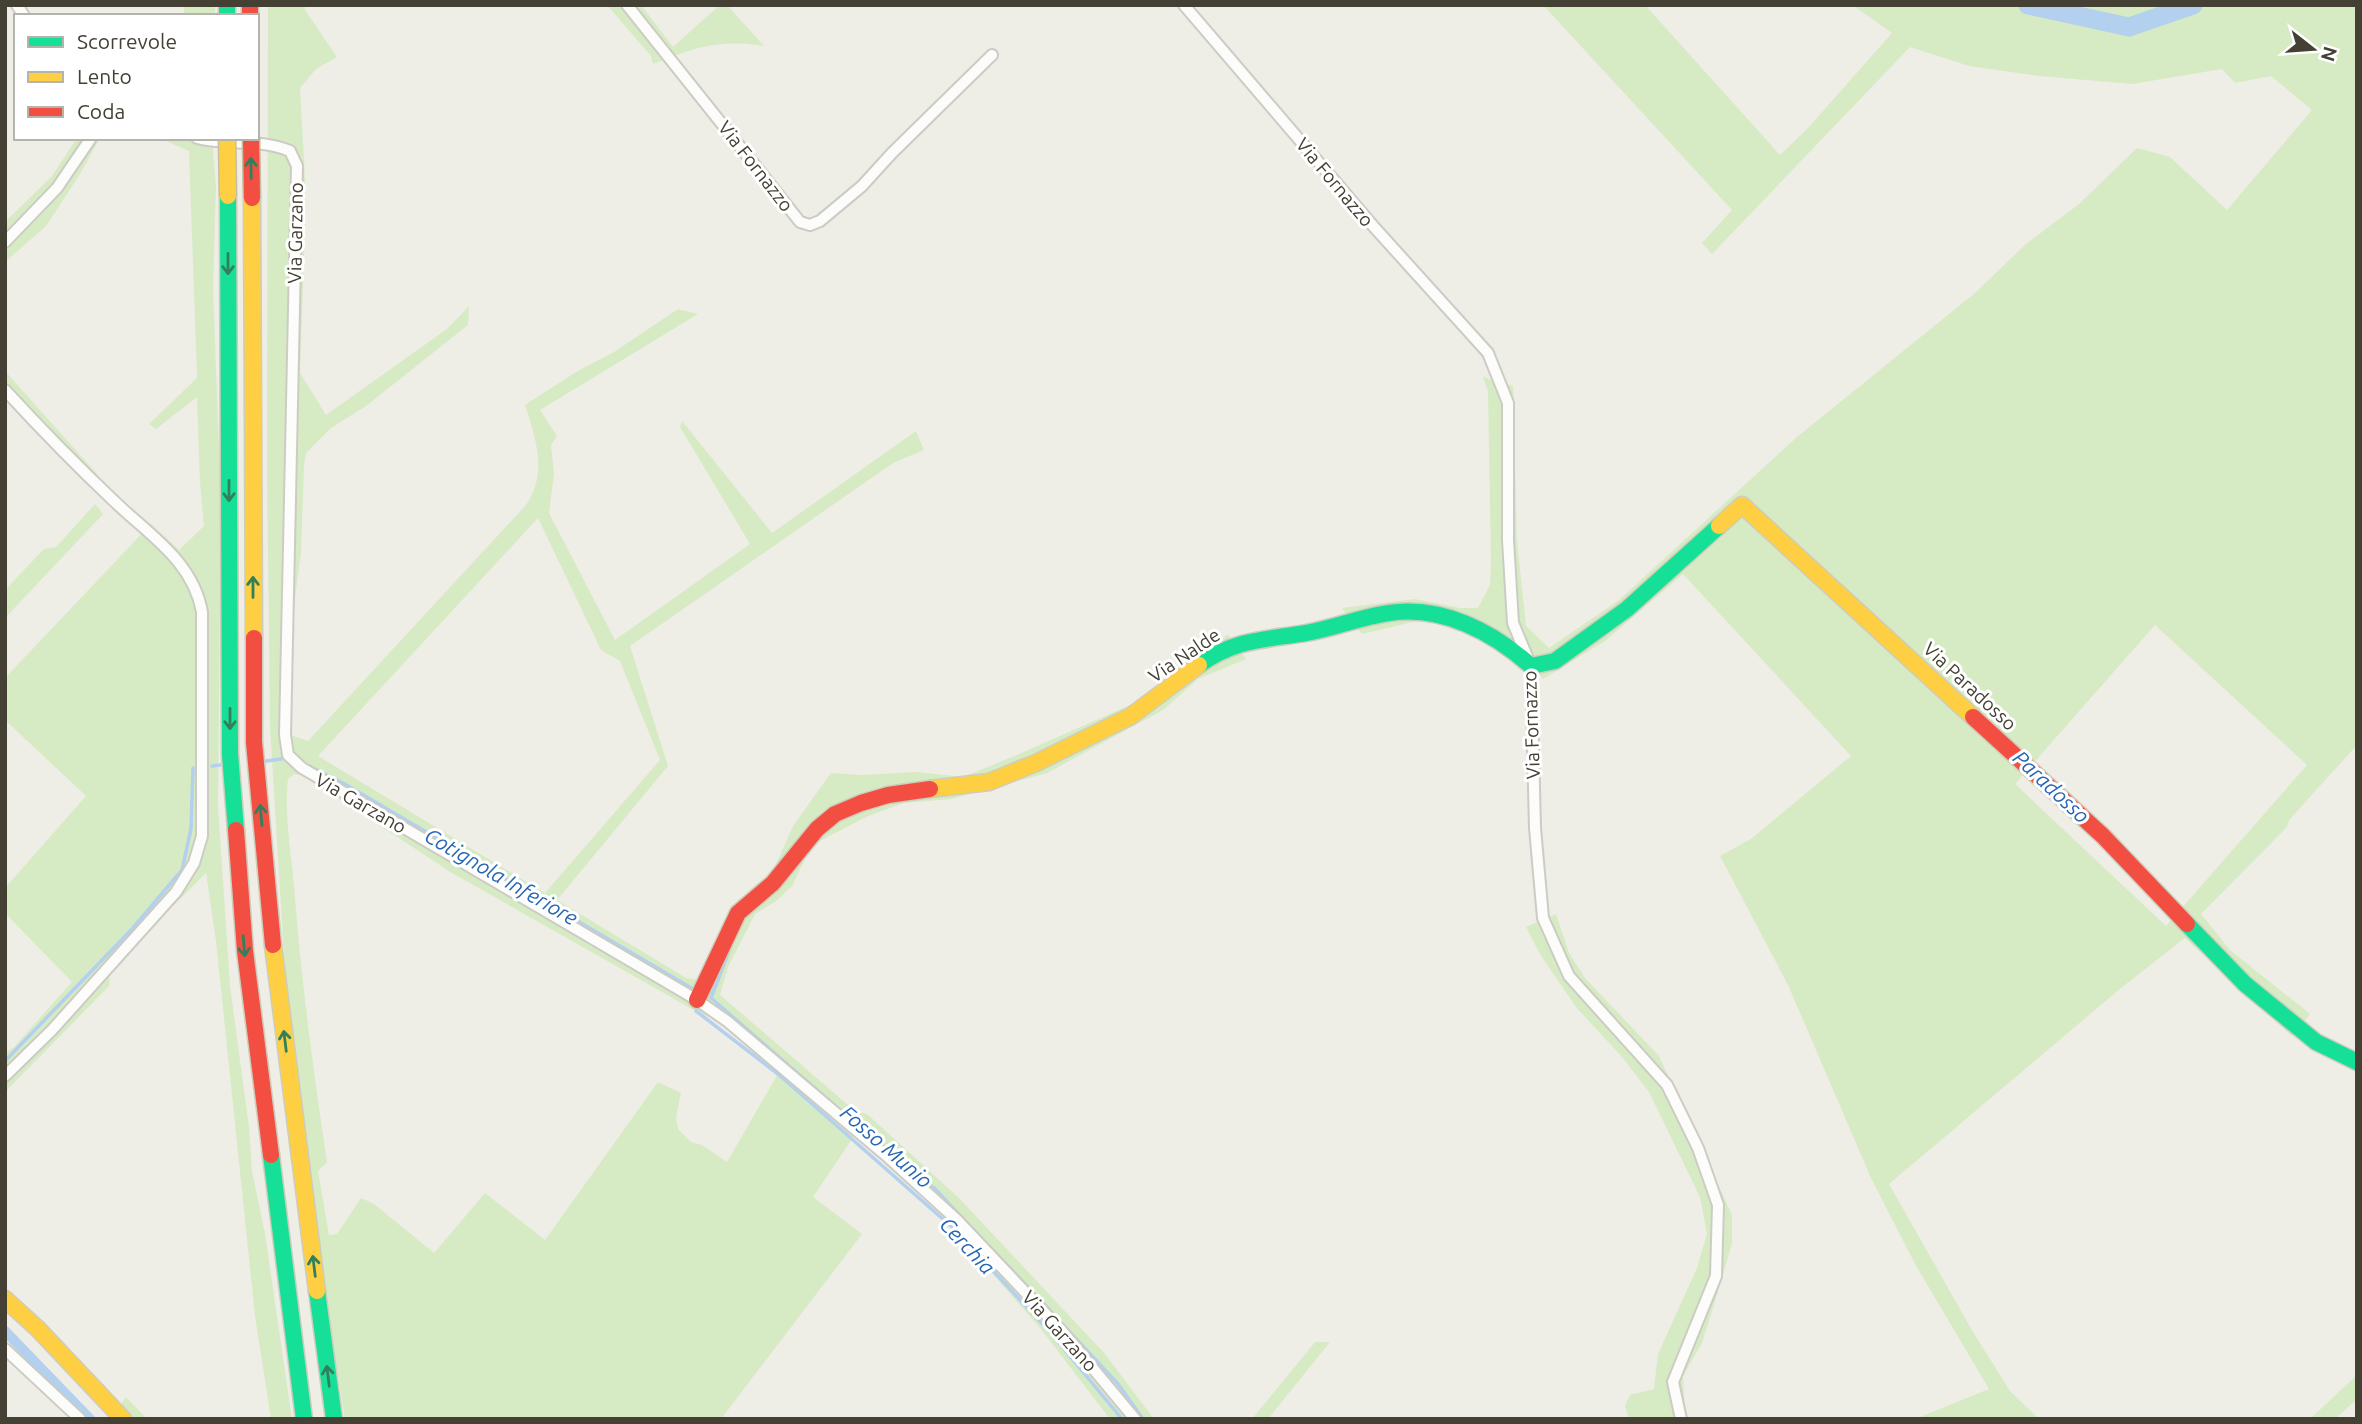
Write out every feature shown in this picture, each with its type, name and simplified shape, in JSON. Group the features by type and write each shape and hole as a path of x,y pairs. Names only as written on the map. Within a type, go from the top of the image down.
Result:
{"main road":[{"path":"227,140 230,754 245,951 304,1419"},
{"path":"251,140 254,742 274,959 334,1419"},
{"name":"Via Paradosso","path":"1531,666 1555,662 1627,609 1742,505 2103,836 2245,984 2316,1042 2357,1062"},
{"name":"Via Nalde","path":"697,1000 713,972 736,917 773,883 813,832 835,815 882,797 907,791 968,786 996,780 1030,766 1149,705 1217,653 1231,646 1335,627 1376,616 1413,612 1461,621 1515,651 1531,666"},
{"path":"5,1299 38,1329 123,1419"}],"street":[{"name":"Via Fornazzo","path":"627,5 800,222 810,225 820,221 863,186 892,153 992,55"},
{"name":"Via Fornazzo","path":"1184,5 1374,227 1488,353 1508,403 1508,540 1513,623 1531,666 1535,828 1543,918 1569,975 1667,1085 1698,1148 1718,1205 1716,1276 1673,1382 1681,1419"},
{"path":"5,242 57,188 90,140"},
{"name":"Via Garzano","path":"204,140 272,143 290,151 297,166 285,735 288,755 302,768 697,1000 727,1021 889,1158 957,1220 1061,1330 1135,1419"},
{"path":"5,390 114,501 164,545 192,580 202,612 202,836 194,863 176,892 52,1030 5,1076"},
{"path":"5,1349 80,1419"}],"green space":[{"path":"184,5 215,5 215,14 184,14"},
{"path":"268,5 305,5 305,10 337,57 316,69 300,88 306,197 300,373 326,415 447,329 469,306 468,325 366,406 331,428 306,453 301,552 292,622 288,734 308,741 526,505 537,480 538,456 525,405 576,372 614,352 678,309 698,314 540,410 557,436 551,445 554,474 549,513 615,640 750,544 680,427 682,421 772,533 916,431 924,450 893,463 630,646 668,766 557,900 686,978 698,980 726,921 752,888 773,871 793,826 831,773 862,775 917,772 963,777 1139,701 1186,661 1200,656 1228,634 1246,659 1198,679 1163,710 1047,773 951,799 904,803 868,816 812,845 792,886 776,901 755,914 728,967 720,995 855,1111 867,1114 960,1199 1105,1354 1154,1419 1110,1419 1040,1328 929,1201 854,1136 813,1197 862,1234 721,1419 345,1419 314,1231 290,1055 270,726 267,467","holes":["538,518 601,650 620,661 660,760 545,893 318,756","294,774 303,775 452,873 719,1022 779,1072 727,1162 702,1145 691,1142 678,1129 676,1117 681,1093 658,1082 545,1240 485,1193 434,1253 374,1204 361,1198 337,1234 329,1235 318,1171 327,1162 312,1058 288,832 288,779"]},
{"path":"607,5 641,5 673,47 720,5 727,5 764,46 734,43 707,46 653,64 651,56"},
{"path":"1543,5 1645,5 1780,155 1808,128 1892,33 1852,5 2357,5 2357,745 2289,820 2287,827 2201,914 2230,950 2310,1014 2292,1036 2185,938 2121,988 1889,1184 1973,1332 2010,1391 2039,1419 1915,1419 1989,1389 1915,1264 1871,1178 1788,985 1720,856 1751,839 1851,756 1683,574 1605,641 1543,679 1509,638 1421,620 1362,634 1342,608 1415,599 1460,608 1478,608 1490,585 1491,561 1488,391 1483,377 1513,386 1517,542 1526,626 1549,648 1619,600 1797,437 1975,293 2026,244 2079,204 2137,148 2170,157 2227,210 2312,110 2271,76 2235,83 2222,69 2132,84 2040,76 1969,66 1910,47 1712,254 1702,243 1732,210","holes":["2155,625 2307,765 2166,926 2015,784"]},
{"path":"76,140 99,140 46,226 5,262 5,222 52,176"},
{"path":"164,140 212,140 216,186 213,288 221,501 218,806 230,986 249,1127 252,1171 265,1234 292,1419 271,1419 255,1316 216,941 206,873 110,969 109,986 5,1092 5,1053 14,1047 72,982 5,913 5,888 86,796 5,720 5,678 151,524 179,550 204,526 197,397 156,429 149,424 197,378 189,151"},
{"path":"5,371 97,474 84,482 5,398"},
{"path":"95,504 103,514 5,618 5,590 44,549 56,547"},
{"path":"1556,914 1569,953 1585,978 1659,1056 1732,1215 1732,1243 1717,1295 1702,1343 1683,1376 1685,1413 1667,1419 1629,1419 1625,1406 1630,1395 1654,1389 1658,1354 1697,1268 1707,1234 1700,1197 1649,1092 1623,1058 1576,1007 1540,954 1526,927"},
{"path":"1315,1342 1330,1342 1268,1419 1252,1419"},
{"path":"2357,1375 2357,1399 2335,1419 2310,1419"},
{"path":"126,1397 147,1419 111,1419"}],"waterway":[{"path":"2028,5 2129,27 2193,5"},
{"name":"Cotignola Inferiore","path":"266,761 281,759"},
{"name":"Cotignola Inferiore","path":"212,766 220,765"},
{"name":"Cotignola Inferiore","path":"309,766 343,783 693,989"},
{"name":"Cotignola Inferiore","path":"5,1061 132,929 182,870 191,829 193,768"},
{"name":"Fosso Munio","path":"729,951 711,998 848,1117"},
{"name":"Cerchia","path":"696,1011 778,1074 953,1228 1049,1331 1122,1419"},
{"name":"Fosso Munio","path":"886,1149 934,1188 1057,1318"},
{"name":"Fosso Munio","path":"1064,1326 1118,1384 1143,1419"},
{"path":"5,1331 90,1419"}],"traffic: fast":[{"path":"227,5 227,14"},
{"path":"228,196 230,754 236,830"},
{"path":"1199,665 1238,645 1316,631 1389,613 1409,612 1428,613 1466,624 1500,642 1531,666 1555,661 1627,609 1719,526"},
{"path":"2187,924 2245,984 2316,1042 2357,1062"},
{"path":"271,1155 304,1419"},
{"path":"317,1291 334,1419"}],"traffic: slow":[{"path":"227,140 228,196"},
{"path":"252,198 254,638"},
{"path":"1719,526 1742,505 1973,717"},
{"path":"930,789 989,782 1036,763 1131,716 1199,665"},
{"path":"273,945 317,1291"},
{"path":"5,1299 38,1329 123,1419"}],"traffic: jam":[{"path":"250,5 250,14"},
{"path":"251,140 252,198"},
{"path":"254,638 254,742 273,945"},
{"path":"1973,717 2103,836 2187,924"},
{"path":"697,1000 738,913 773,883 817,829 835,814 861,803 888,795 930,789"},
{"path":"236,830 245,951 271,1155"}],"water label":[{"name":"Paradosso","path":"2051,787"}]}
